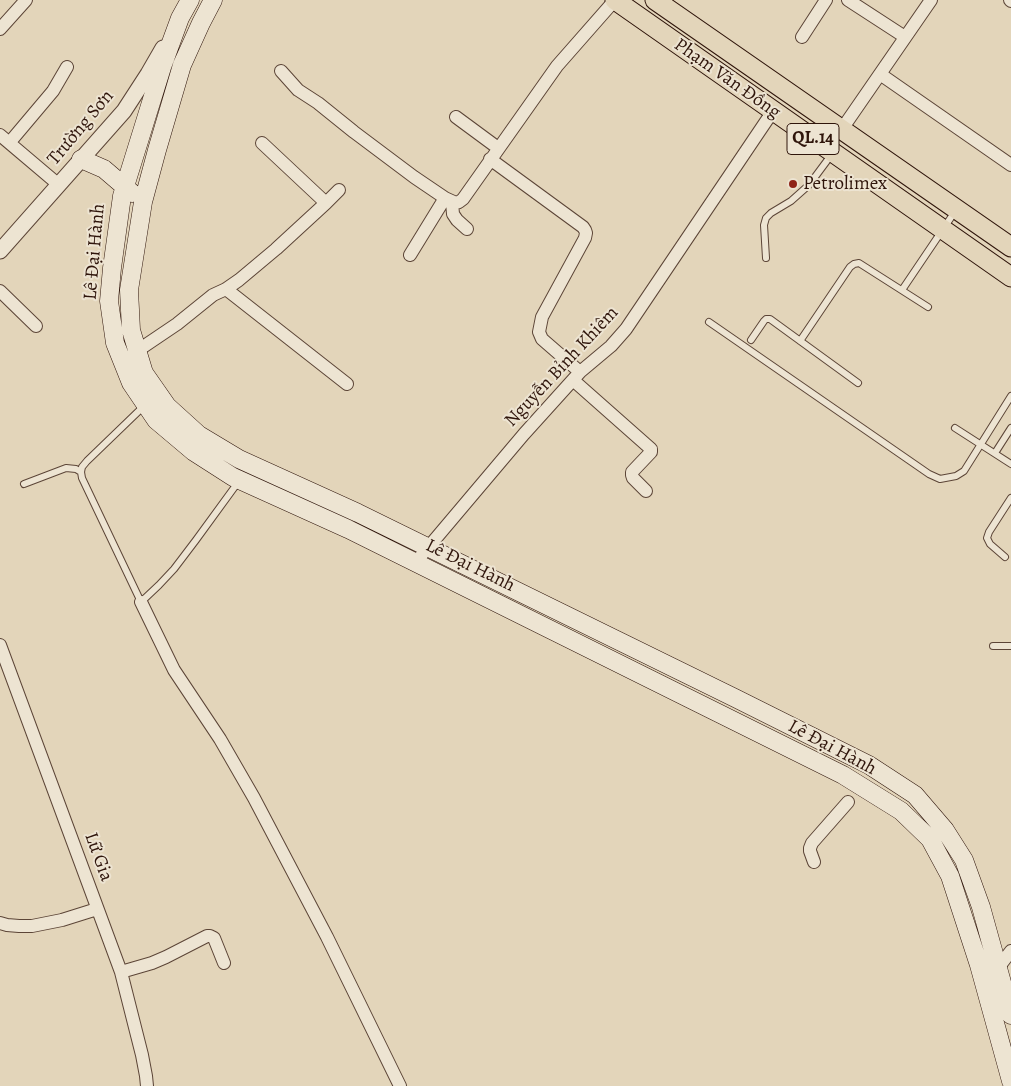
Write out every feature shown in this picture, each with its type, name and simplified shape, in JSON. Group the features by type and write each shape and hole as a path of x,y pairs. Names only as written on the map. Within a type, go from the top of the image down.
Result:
{"main road":[{"name":"Lê Đại Hành","path":"190,0 179,20 162,68 124,187 109,301 115,343 130,383 156,420 194,452 240,480 348,529 843,775 901,811 930,839 950,876 1011,1015"},
{"name":"Lê Đại Hành","path":"213,0 182,65 157,150 144,201 129,290 131,330 144,373 167,406 199,435 239,459 358,513 869,765 915,795 945,830 964,860 981,907 990,970 1011,1081"},
{"name":"Phạm Văn Đồng","path":"615,0 1011,277"},
{"name":"Phạm Văn Đồng","path":"655,0 1011,247"},
{"path":"179,20 199,27"},
{"path":"81,159 104,169 124,187 144,201"}],"street":[{"path":"0,29 26,0"},
{"path":"281,71 298,90 318,103 400,166 456,203 463,199 564,57 615,0"},
{"path":"802,37 826,0"},
{"path":"848,0 905,37"},
{"path":"842,129 931,0"},
{"name":"Trường Sơn","path":"0,251 124,111 179,20"},
{"path":"59,185 5,139 53,91 67,67"},
{"path":"880,74 1011,165"},
{"name":"Nguyễn Bỉnh Khiêm","path":"415,563 524,434 576,376 611,346 626,329 773,111"},
{"path":"456,117 498,148"},
{"path":"262,143 326,203"},
{"path":"490,159 585,230 586,234 542,317 539,332 542,339 576,376 651,449 651,452 632,472 633,478 646,492"},
{"path":"137,351 177,324 208,299 238,280 276,249 339,190"},
{"path":"449,200 453,214 467,229"},
{"path":"410,255 449,200"},
{"path":"226,289 347,384"},
{"path":"0,291 36,326"},
{"path":"141,602 174,670 220,739 254,798 327,937 400,1086"},
{"name":"Lữ Gia","path":"0,644 121,972 142,1055 147,1086"},
{"path":"814,862 810,851 812,842 848,802"},
{"path":"0,923 32,926 62,920 97,909"},
{"path":"121,972 152,963 208,936 214,938 224,963"},
{"path":"990,970 1011,951"}],"lane":[{"path":"766,258 764,225 766,218 791,201 808,185 833,153"},
{"path":"902,290 956,209"},
{"path":"800,342 850,267 854,264 858,263 928,307"},
{"path":"751,340 764,321 770,319 858,383"},
{"path":"709,322 929,474 940,478 956,476 964,471 1011,396"},
{"path":"146,405 82,467 81,472 82,478 141,602 160,585 180,562 240,480"},
{"path":"955,428 1011,464"},
{"path":"995,453 1011,428"},
{"path":"24,484 66,468 76,469 81,472"},
{"path":"1005,557 990,544 987,538 1011,498"},
{"path":"994,646 1011,646"}],"place":[{"name":"Petrolimex","path":"793,184"}]}
